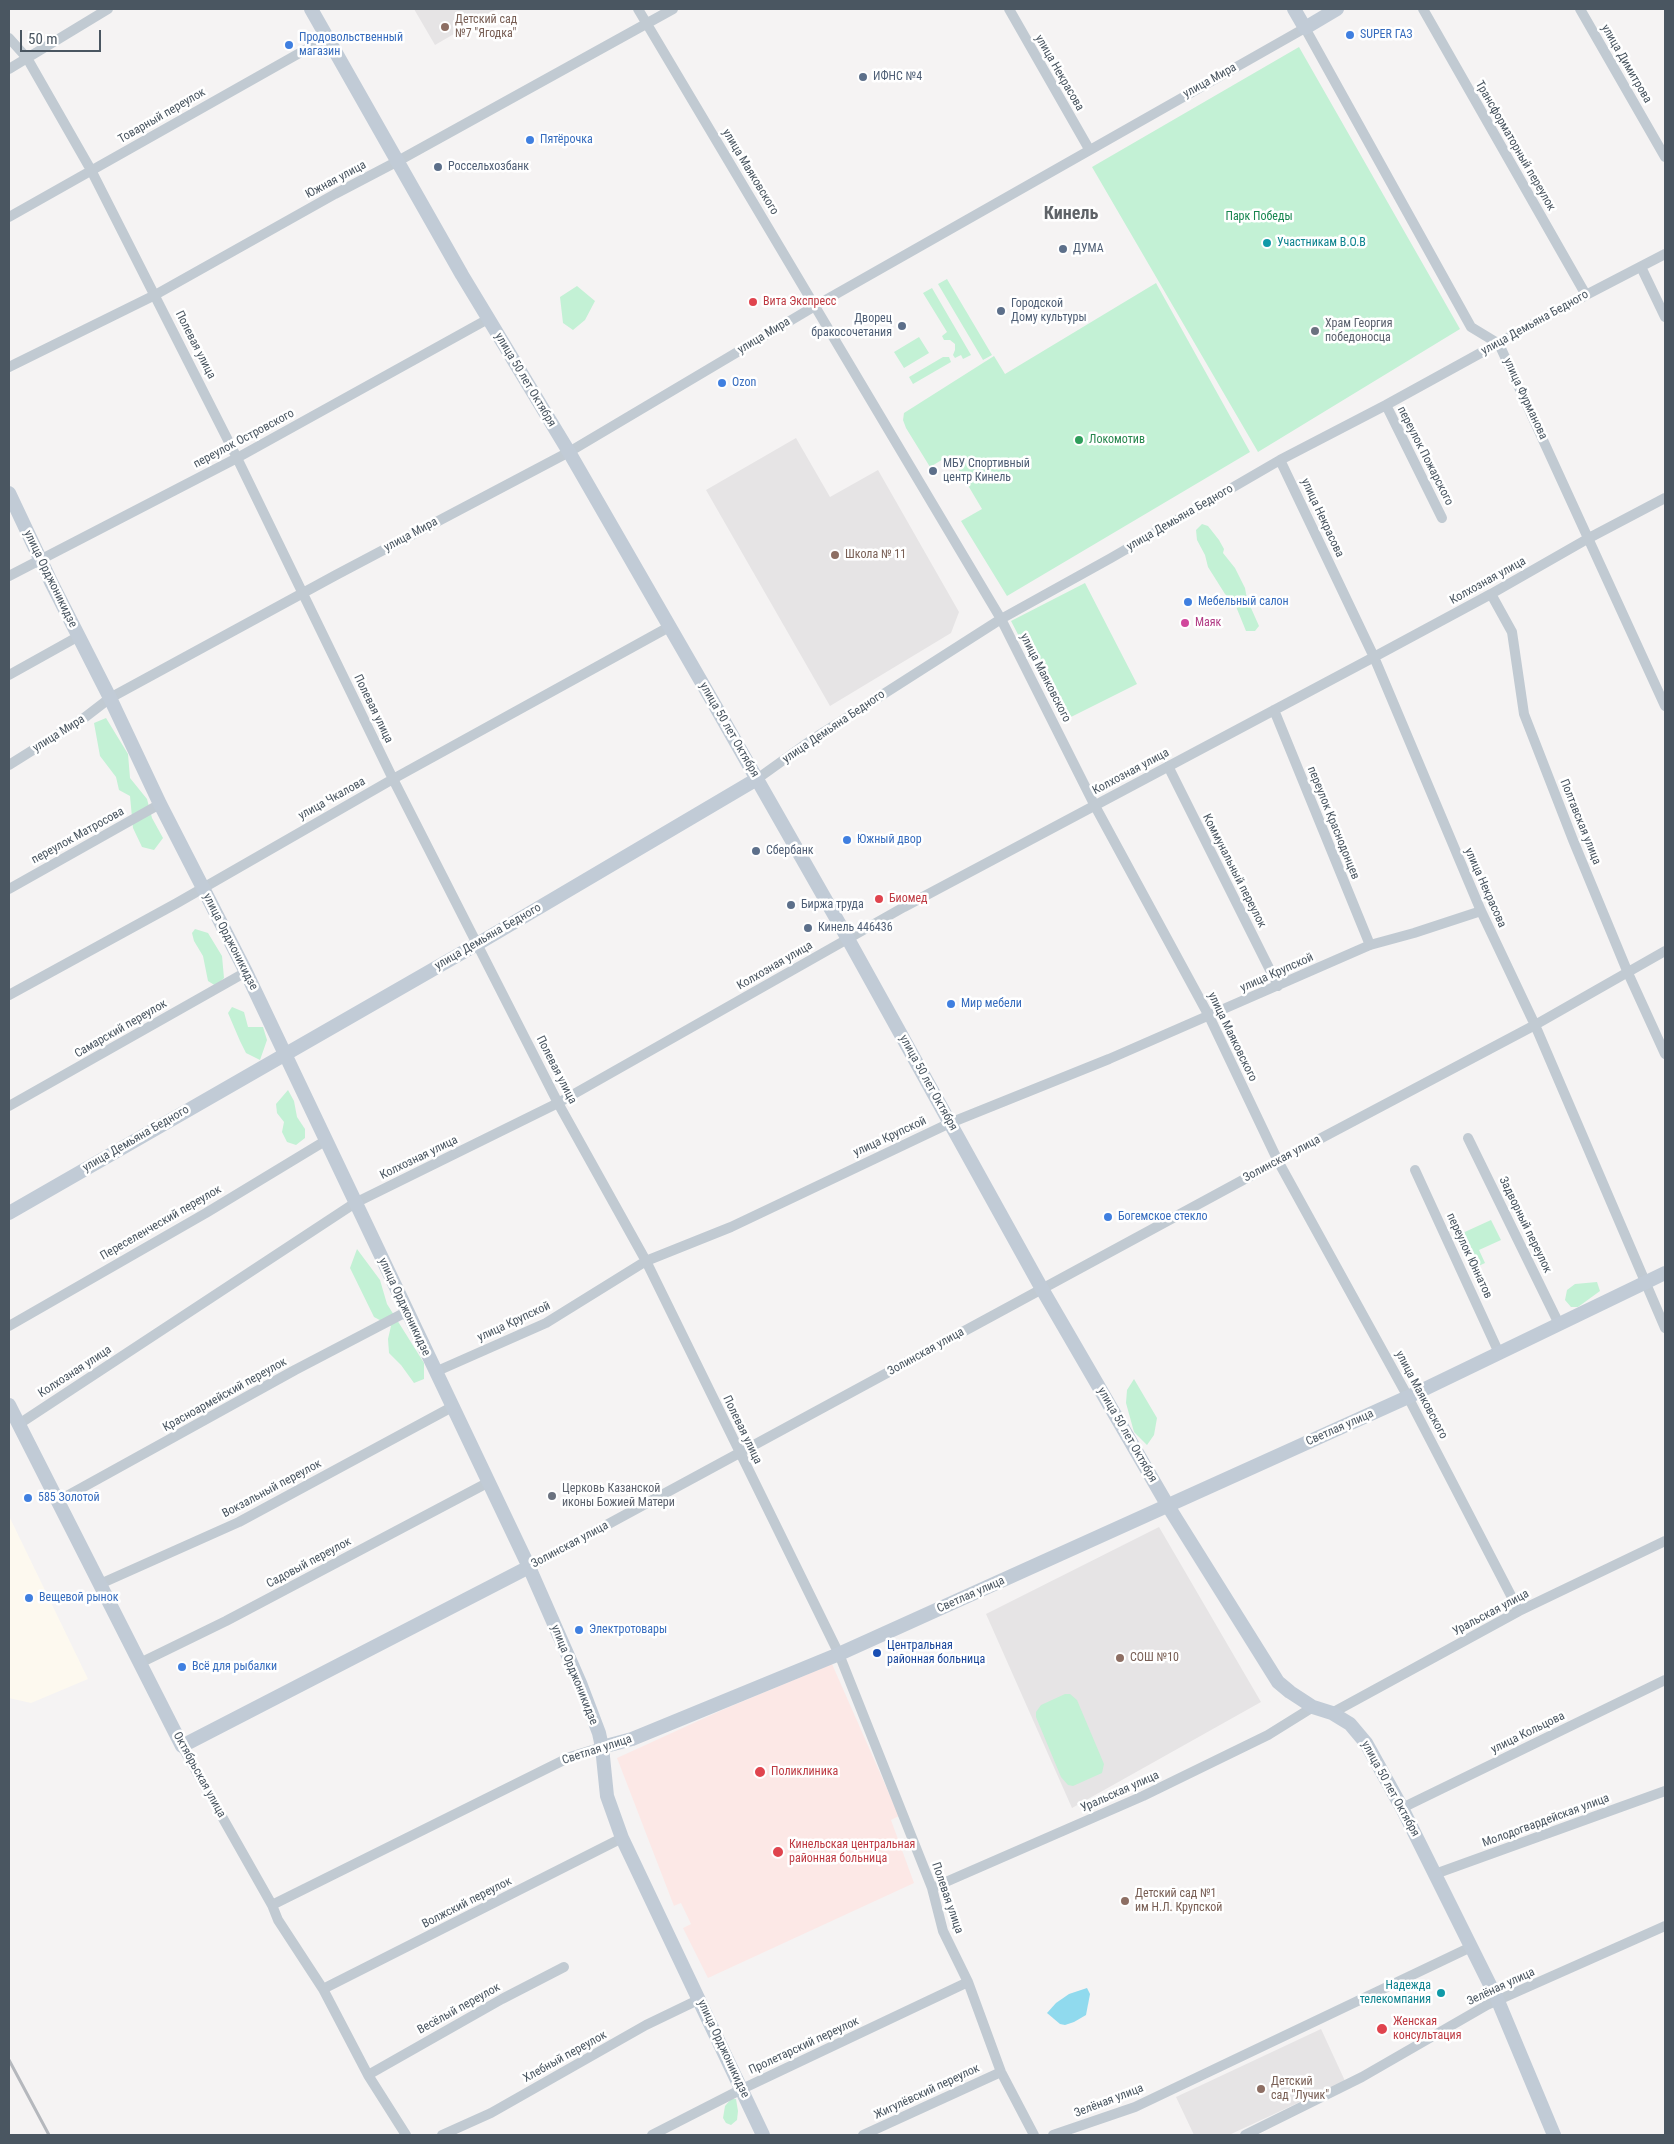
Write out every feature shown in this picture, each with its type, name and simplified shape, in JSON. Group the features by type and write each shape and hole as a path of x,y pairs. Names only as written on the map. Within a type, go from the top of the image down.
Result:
{"main road":[{"name":"улица 50 лет Октября","path":"310,9 328,37 488,319 569,452 757,779 848,938 1042,1288 1168,1506 1278,1682 1313,1707 1332,1713 1350,1724 1366,1743 1402,1808 1498,2001 1554,2135"},
{"name":"улица Фурманова","path":"1294,9 1305,28"},
{"name":"улица Мира","path":"1305,28 1337,9"},
{"name":"улица Орджоникидзе","path":"9,493 160,804 246,972 529,1568 580,1683 602,1748 607,1796 622,1838 763,2135"},
{"name":"улица Демьяна Бедного","path":"9,1213 478,943 757,779"},
{"name":"Светлая улица","path":"602,1748 632,1740 839,1654 1408,1397 1665,1273"},
{"name":"Октябрьская улица","path":"9,1405 182,1746"},
{"name":"Золинская улица","path":"182,1746 529,1568"}],"street":[{"path":"9,69 108,9"},
{"name":"улица Маяковского","path":"638,9 1000,618 1095,806 1209,1016 1278,1161 1408,1397 1520,1611"},
{"name":"Южная улица","path":"9,367 155,295 673,9"},
{"name":"улица Некрасова","path":"1009,9 1086,151"},
{"name":"Трансформаторный переулок","path":"1423,9 1586,295"},
{"name":"улица Димитрова","path":"1580,9 1665,157"},
{"name":"улица Мира","path":"9,765 84,718 110,698 569,452 837,293 1305,28"},
{"name":"улица Фурманова","path":"1305,28 1471,327 1499,344 1665,706"},
{"name":"Товарный переулок","path":"9,217 328,37"},
{"name":"Полевая улица","path":"9,38 27,58 91,170 237,458 393,779 558,1103 646,1261 839,1654 932,1888 943,1931 968,1982 1001,2072 1034,2135"},
{"name":"улица Демьяна Бедного","path":"757,779 810,741 1000,618 1111,558 1280,460 1386,405 1586,295 1665,254"},
{"path":"1642,267 1665,317"},
{"name":"переулок Островского","path":"9,576 237,458 488,319"},
{"name":"переулок Пожарского","path":"1386,405 1442,518"},
{"name":"улица Некрасова","path":"1280,460 1374,657 1481,911 1535,1025 1665,1328"},
{"name":"Колхозная улица","path":"19,1424 356,1203 558,1103 848,938 1491,594 1589,538 1665,498"},
{"name":"Полтавская улица","path":"1491,594 1512,632 1524,714 1628,973 1665,1054"},
{"name":"улица Чкалова","path":"9,995 203,888 393,779 669,627"},
{"path":"9,675 79,636"},
{"name":"переулок Краснодонцев","path":"1274,710 1370,945"},
{"name":"Коммунальный переулок","path":"1168,766 1278,986"},
{"name":"переулок Матросова","path":"9,889 160,804"},
{"name":"улица Крупской","path":"435,1372 546,1323 646,1261 731,1227 950,1123 1109,1059 1370,945 1481,911"},
{"name":"Золинская улица","path":"529,1568 1042,1288 1535,1025 1665,951"},
{"name":"Самарский переулок","path":"9,1106 246,972"},
{"name":"Задворный переулок","path":"1468,1138 1558,1324"},
{"name":"Переселенческий переулок","path":"9,1326 325,1141"},
{"name":"переулок Юннатов","path":"1415,1170 1499,1353"},
{"name":"Красноармейский переулок","path":"58,1502 295,1370 406,1312"},
{"name":"Вокзальный переулок","path":"100,1584 239,1522 452,1407"},
{"name":"Садовый переулок","path":"140,1663 226,1621 489,1482"},
{"name":"Уральская улица","path":"1332,1713 1520,1611 1665,1541"},
{"name":"улица Кольцова","path":"1402,1808 1665,1680"},
{"name":"Уральская улица","path":"932,1888 1143,1796 1268,1736 1313,1707"},
{"name":"Октябрьская улица","path":"182,1746 272,1905 278,1920 323,1989 368,2075 406,2135"},
{"name":"Светлая улица","path":"272,1905 570,1757 602,1748"},
{"name":"Молодогвардейская улица","path":"1435,1874 1665,1791"},
{"name":"Волжский переулок","path":"323,1989 622,1838"},
{"name":"Зелёная улица","path":"1245,2135 1362,2077 1498,2001 1665,1926"},
{"name":"Зелёная улица","path":"1052,2135 1135,2107 1472,1947"},
{"name":"Весёлый переулок","path":"368,2075 502,1998 564,1967"},
{"name":"Пролетарский переулок","path":"652,2135 742,2089 968,1982"},
{"name":"Хлебный переулок","path":"442,2135 491,2113 646,2025 700,1999"},
{"name":"Жигулёвский переулок","path":"863,2135 1001,2072"}],"shaded area":[{"name":"Детский сад №7 \"Ягодка\"","path":"414,9 497,9 435,45"},
{"name":"Школа № 11","path":"796,438 830,497 878,470 959,612 951,633 830,706 706,490"},
{"name":"Вещевой рынок","path":"9,1516 88,1679 31,1703 9,1698"},
{"name":"СОШ №10","path":"1159,1527 1261,1702 1072,1808 986,1614"},
{"name":"Кинельская центральная районная больница","path":"832,1664 899,1816 891,1820 914,1883 708,1978 683,1928 691,1924 681,1903 674,1906 617,1758 722,1710"},
{"name":"Детский сад \"Лучик\"","path":"1321,2029 1345,2081 1229,2135 1194,2135 1176,2097"}],"green space":[{"name":"Парк Победы","path":"1299,47 1460,329 1258,452 1092,167"},
{"path":"947,279 992,355 983,360 938,284"},
{"name":"Локомотив","path":"1156,283 1250,452 1007,596 961,521 982,509 950,455 930,467 906,428 903,420 904,413 994,356 1005,374"},
{"path":"577,286 595,301 585,320 573,330 563,323 560,297"},
{"path":"932,288 971,355 963,359 961,355 955,358 953,355 955,344 950,340 944,340 942,336 947,332 923,293"},
{"path":"919,337 929,353 904,368 894,352"},
{"path":"943,357 949,357 951,362 913,384 909,377"},
{"path":"1202,524 1208,526 1219,540 1224,549 1223,553 1235,568 1245,588 1247,599 1259,626 1255,631 1246,631 1235,604 1225,594 1208,567 1205,555 1197,540 1196,530"},
{"path":"1085,583 1137,684 1063,721 1011,621"},
{"path":"106,718 128,754 130,778 147,799 152,818 163,838 154,850 142,847 133,828 130,796 119,790 116,777 100,756 94,723"},
{"path":"195,929 208,933 222,956 224,978 216,986 208,981 203,956 194,941 192,933"},
{"path":"232,1007 244,1012 248,1027 263,1027 267,1040 260,1060 246,1053 228,1013"},
{"path":"288,1090 294,1101 297,1117 305,1129 305,1138 296,1145 287,1142 282,1132 284,1122 277,1113 276,1104"},
{"path":"1491,1220 1501,1240 1479,1250 1485,1263 1472,1269 1456,1236"},
{"path":"357,1249 380,1280 387,1304 424,1363 424,1379 414,1383 401,1365 389,1353 388,1339 391,1326 374,1317 350,1268"},
{"path":"1597,1282 1600,1291 1578,1307 1571,1307 1565,1300 1567,1290 1575,1284"},
{"path":"1134,1379 1157,1418 1154,1435 1147,1445 1134,1432 1126,1403 1127,1390"},
{"path":"1065,1694 1070,1694 1077,1700 1104,1764 1102,1773 1073,1786 1068,1785 1061,1777 1036,1717 1036,1712 1041,1705"},
{"path":"731,2099 736,2099 738,2111 737,2120 731,2125 726,2123 723,2118 725,2106"}],"water":[{"path":"1087,1988 1090,1994 1086,2015 1065,2025 1060,2024 1047,2013 1056,2003 1069,1994"}],"railway":[{"path":"9,2060 49,2135"}],"place":[{"name":"Детский сад №7 \"Ягодка\"","path":"445,27"},
{"name":"SUPER ГАЗ","path":"1350,35"},
{"name":"Продовольственный магазин","path":"289,45"},
{"name":"ИФНС №4","path":"863,77"},
{"name":"Пятёрочка","path":"530,140"},
{"name":"Россельхозбанк","path":"438,167"},
{"name":"Участникам В.О.В","path":"1267,243"},
{"name":"ДУМА","path":"1063,249"},
{"name":"Вита Экспресс","path":"753,302"},
{"name":"Городской Дому культуры","path":"1001,311"},
{"name":"Дворец бракосочетания","path":"902,326"},
{"name":"Храм Георгия победоносца","path":"1315,331"},
{"name":"Ozon","path":"722,383"},
{"name":"Локомотив","path":"1079,440"},
{"name":"МБУ Спортивный центр Кинель","path":"933,471"},
{"name":"Школа № 11","path":"835,555"},
{"name":"Мебельный салон","path":"1188,602"},
{"name":"Маяк","path":"1185,623"},
{"name":"Южный двор","path":"847,840"},
{"name":"Сбербанк","path":"756,851"},
{"name":"Биомед","path":"879,899"},
{"name":"Биржа труда","path":"791,905"},
{"name":"Кинель 446436","path":"808,928"},
{"name":"Мир мебели","path":"951,1004"},
{"name":"Богемское стекло","path":"1108,1217"},
{"name":"Церковь Казанской иконы Божией Матери","path":"552,1496"},
{"name":"585 Золотой","path":"28,1498"},
{"name":"Вещевой рынок","path":"29,1598"},
{"name":"Электротовары","path":"579,1630"},
{"name":"Центральная районная больница","path":"877,1653"},
{"name":"СОШ №10","path":"1120,1658"},
{"name":"Всё для рыбалки","path":"182,1667"},
{"name":"Поликлиника","path":"760,1772"},
{"name":"Кинельская центральная районная больница","path":"778,1852"},
{"name":"Детский сад №1 им Н.Л. Крупской","path":"1125,1901"},
{"name":"Надежда телекомпания","path":"1441,1993"},
{"name":"Женская консультация","path":"1382,2029"},
{"name":"Детский сад \"Лучик\"","path":"1261,2089"}],"district":[{"name":"Кинель","path":"1071,214"}]}
